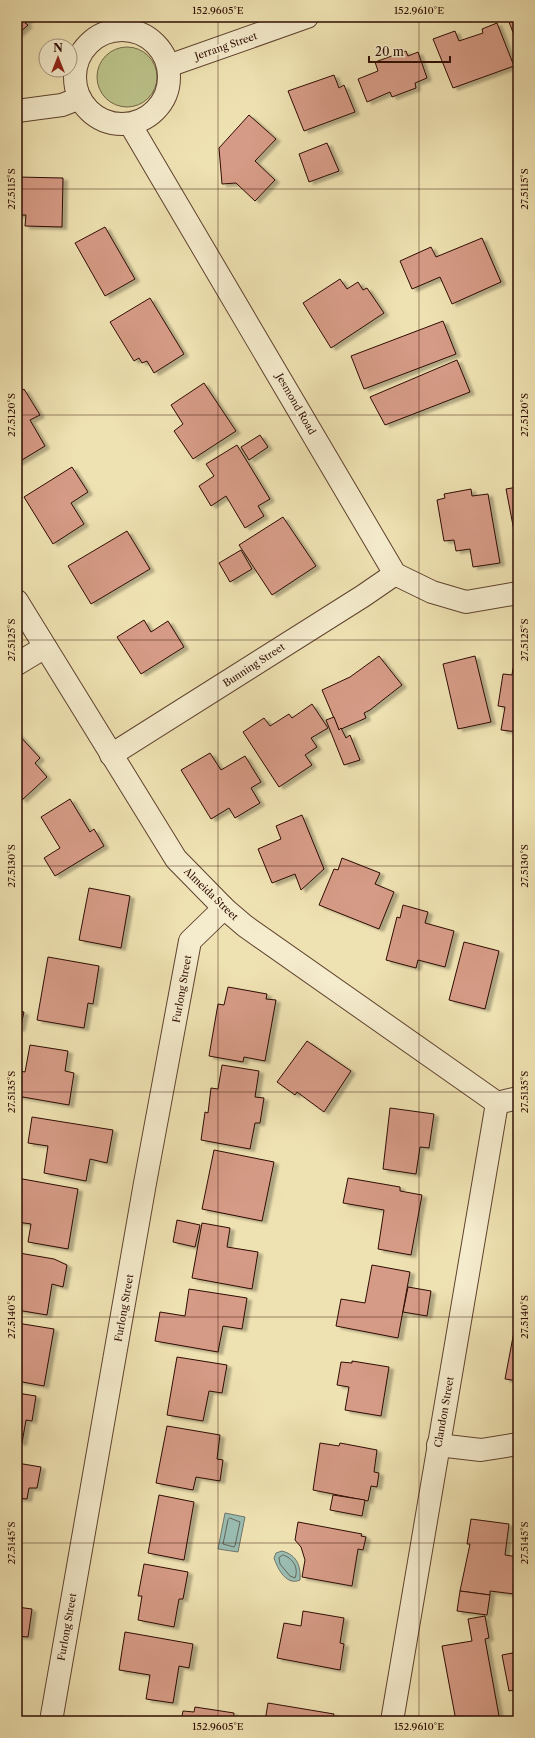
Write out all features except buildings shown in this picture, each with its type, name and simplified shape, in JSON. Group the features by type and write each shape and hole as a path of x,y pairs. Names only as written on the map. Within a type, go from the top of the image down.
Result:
{"street":[{"name":"Jerrang Street","path":"168,66 307,17"},
{"path":"117,24 147,38 160,50 168,66 168,85 162,103 148,117 130,124 115,124 101,119 88,110 80,98 75,82 76,65 84,50 96,38 117,24"},
{"path":"17,111 62,105 80,98"},
{"name":"Jesmond Road","path":"130,124 395,574"},
{"path":"395,574 432,592 466,602 518,593"},
{"name":"Bunning Street","path":"111,755 363,596 395,574"},
{"name":"Almeida Street","path":"17,602 176,859 224,908 245,926 508,1100"},
{"path":"17,664 45,647"},
{"name":"Furlong Street","path":"51,1721 145,1183 190,941 224,908"},
{"name":"Clandon Street","path":"392,1721 438,1445 508,1100"},
{"path":"438,1445 481,1450 518,1444"}],"green space":[{"path":"121,47 133,47 144,52 152,60 157,71 155,89 144,102 133,107 121,107 110,102 102,94 97,83 97,71 102,60 110,52"}],"water":[{"path":"225,1513 245,1517 238,1552 218,1549"},
{"path":"282,1551 295,1558 300,1570 300,1580 291,1581 281,1572 274,1558 276,1553"}]}
